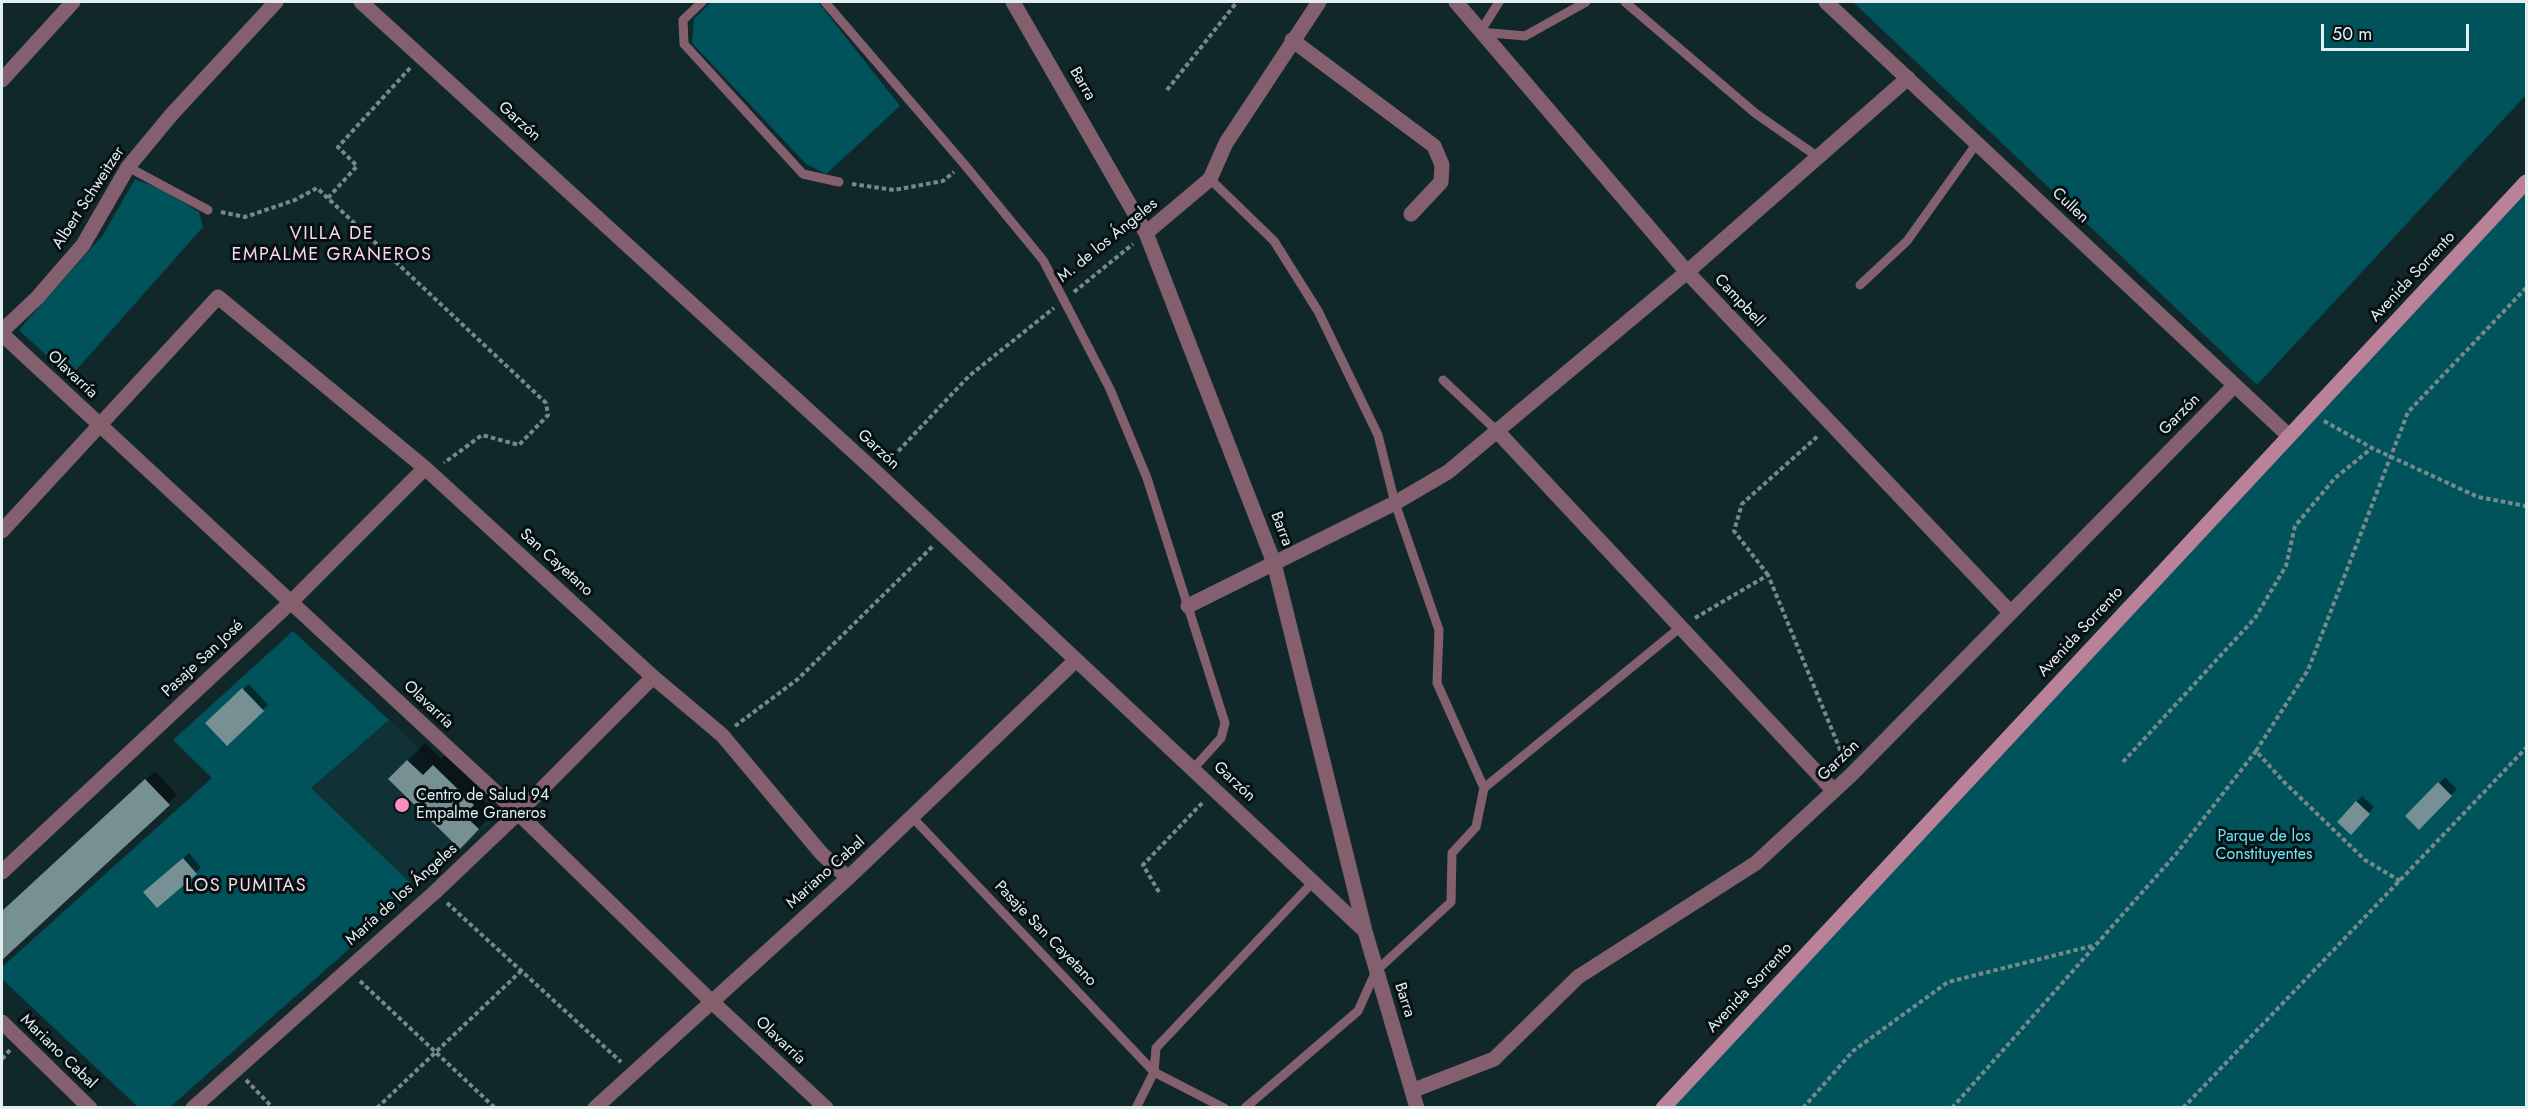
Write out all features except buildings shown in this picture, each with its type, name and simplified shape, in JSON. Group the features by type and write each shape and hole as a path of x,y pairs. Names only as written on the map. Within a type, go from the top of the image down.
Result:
{"main road":[{"name":"Avenida Sorrento","path":"1663,1107 2526,182"}],"street":[{"path":"2,80 73,2"},
{"name":"Albert Schweitzer","path":"2,332 37,298 84,245 128,167 172,114 276,2"},
{"name":"Garzón","path":"361,2 877,473 1365,931"},
{"name":"Barra","path":"1013,2 1146,233 1275,563 1365,931 1414,1090 1417,1107"},
{"name":"M. de los Ángeles","path":"1146,233 1210,179 1226,143 1319,2"},
{"name":"Campbell","path":"1456,2 1687,272 2010,612"},
{"name":"Cullen","path":"1826,2 2289,436"},
{"path":"1292,40 1434,146 1442,165 1441,182 1411,214"},
{"path":"1188,606 1395,503 1448,472 1687,272 1908,78"},
{"name":"San Cayetano","path":"99,425 218,297 424,468 653,677 722,735 821,853 848,878"},
{"name":"Olavarría","path":"2,332 99,425 518,813 711,1001 826,1107"},
{"name":"Garzón","path":"1414,1090 1494,1059 1578,977 1756,863 1851,775 2235,385"},
{"path":"2,531 99,425"},
{"path":"1496,430 1682,626 1834,791"},
{"name":"Pasaje San José","path":"2,872 291,602 424,468"},
{"name":"Mariano Cabal","path":"595,1107 913,818 1076,660"},
{"name":"María de los Ángeles","path":"193,1107 346,968 435,892 518,813 653,677"},
{"name":"Mariano Cabal","path":"2,1022 90,1107"}],"lane":[{"path":"702,2 683,20 684,44 803,174 839,182"},
{"path":"825,2 964,164 1042,260 1062,302 1110,389 1139,459 1225,723 1221,738 1193,769"},
{"path":"1499,2 1480,32 1525,36 1586,2"},
{"path":"1625,2 1755,113 1818,157"},
{"path":"1860,285 1907,241 1977,143"},
{"path":"128,167 208,210"},
{"path":"1210,179 1274,241 1318,311 1378,435 1395,503 1439,630 1437,683 1484,788 1476,827 1452,853 1451,902 1376,971 1358,1011 1245,1107"},
{"path":"1443,380 1496,430"},
{"path":"1484,788 1682,626"},
{"name":"Pasaje San Cayetano","path":"913,818 1154,1072 1224,1107"},
{"path":"1136,1107 1154,1072 1156,1048 1314,881"}],"path":[{"path":"1167,90 1237,2"},
{"path":"328,198 357,166 338,147 420,56"},
{"path":"839,182 894,190 943,181 964,164"},
{"path":"208,210 245,217 295,200 316,188 546,403 548,415 519,445 482,435 446,462 424,468"},
{"name":"M. de los Ángeles","path":"877,473 969,376 1146,233"},
{"path":"1952,1107 2092,946 2176,854 2256,751 2308,670 2408,412 2526,288"},
{"path":"2311,413 2372,448 2478,497 2526,506"},
{"path":"1830,424 1742,504 1734,531 1768,575 1851,775"},
{"path":"2123,762 2255,618 2286,566 2295,526 2335,478 2372,448"},
{"path":"722,735 798,679 944,535"},
{"path":"1682,626 1768,575"},
{"path":"2183,1107 2526,748"},
{"path":"2256,751 2283,781 2366,860 2400,881"},
{"path":"1159,892 1143,865 1215,789"},
{"path":"435,892 633,1073"},
{"path":"1803,1107 1853,1051 1948,982 2092,946"},
{"path":"346,968 495,1107"},
{"path":"377,1107 521,970"},
{"path":"236,1069 273,1107"}],"shaded area":[{"name":"Centro de Salud 94 Empalme Graneros","path":"389,720 493,821 417,889 311,788"}],"green space":[{"path":"711,2 818,2 900,106 826,174 806,164 692,43 694,19"},
{"path":"1853,2 2526,2 2526,95 2257,385"},
{"path":"135,179 158,188 199,212 203,227 70,377 19,330 103,235"},
{"name":"Parque de los Constituyentes","path":"2526,182 2526,1107 1663,1108"},
{"path":"293,631 389,720 311,788 417,889 170,1107 138,1107 2,979 2,967 212,778 173,740"}],"place":[{"name":"Centro de Salud 94 Empalme Graneros","path":"402,805"}],"district":[{"name":"VILLA DE EMPALME GRANEROS","path":"332,245"},
{"name":"LOS PUMITAS","path":"246,887"}]}
